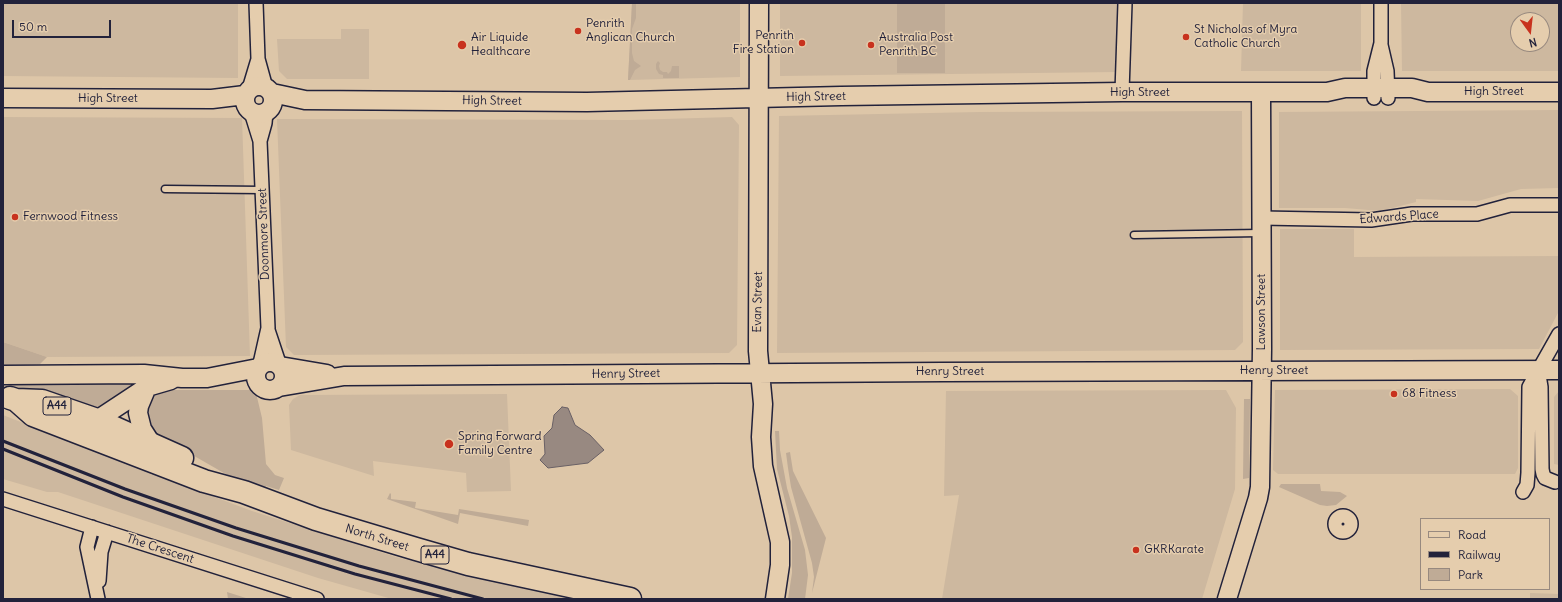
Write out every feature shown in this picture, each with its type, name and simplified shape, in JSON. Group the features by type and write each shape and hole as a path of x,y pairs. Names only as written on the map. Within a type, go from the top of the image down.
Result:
{"highway":[{"name":"A44","path":"10,398 42,401 97,420"},
{"name":"A44","path":"10,398 33,415 54,423"},
{"name":"North Street","path":"97,420 211,472 244,492"},
{"name":"North Street","path":"54,423 204,481 244,492 316,519 423,552 501,572 630,599"}],"street":[{"path":"256,3 258,100"},
{"name":"Evan Street","path":"759,3 758,351 763,404 761,437 763,466 780,542 780,565 775,599"},
{"path":"1122,92 1125,3"},
{"path":"1381,3 1381,43 1374,71 1381,93"},
{"name":"High Street","path":"3,98 587,102 1122,92 1327,92 1345,88 1412,98 1428,92 1559,92"},
{"name":"Lawson Street","path":"1227,599 1260,492 1262,371 1261,93"},
{"name":"Doonmore Street","path":"258,100 268,328 280,366"},
{"name":"Edwards Place","path":"1262,225 1371,220 1412,214 1478,214 1510,205 1559,205"},
{"name":"Doonmore Street","path":"258,368 268,328"},
{"path":"1523,492 1527,485 1528,473 1529,387 1559,334"},
{"path":"3,374 144,374 182,378 210,377 258,368 262,364 271,362 280,366 284,377 279,387 271,390 261,386 210,377"},
{"name":"Henry Street","path":"280,366 341,377"},
{"path":"258,368 256,380 261,386"},
{"path":"1538,369 1541,387 1542,469 1546,478 1555,482"},
{"name":"Henry Street","path":"279,387 341,377 760,373 1559,370"},
{"path":"54,423 75,425 87,424 97,420 147,387 182,378"},
{"path":"147,387 139,406 138,413 141,425 150,443"},
{"name":"The Crescent","path":"3,499 108,532 298,596 313,598"},
{"path":"92,527 87,547 97,597"},
{"path":"97,597 101,552 108,532"}],"lane":[{"path":"165,189 262,190"},
{"path":"1134,235 1262,225"}],"shaded area":[{"path":"3,3 238,3 238,78 3,76"},
{"path":"632,3 740,3 740,77 628,80"},
{"path":"780,3 1119,3 1118,72 780,76"},
{"path":"1243,3 1361,3 1361,71 1241,71"},
{"path":"1401,3 1559,4 1559,71 1402,71"},
{"path":"341,29 369,29 369,79 287,79 279,71 277,39 341,39"},
{"path":"1559,110 1559,188 1521,189 1478,201 1416,199 1416,202 1380,211 1345,208 1279,208 1279,112"},
{"path":"1242,111 1243,342 1235,350 777,353 779,116 980,112"},
{"path":"3,117 242,118 250,356 47,357 3,342"},
{"path":"732,117 739,125 737,345 729,353 294,355 286,347 277,119 630,120"},
{"path":"1280,229 1354,229 1354,257 1559,256 1559,311 1539,349 1280,350"},
{"path":"1510,389 1518,396 1518,468 1515,474 1278,474 1273,470 1275,390"},
{"path":"1226,390 1236,408 1235,489 1202,599 942,599 959,495 944,496 946,391"},
{"path":"1559,391 1559,465 1554,464 1554,397"},
{"path":"507,394 511,491 467,492 466,473 373,461 374,476 291,450 289,405 293,399 300,395"},
{"path":"562,407 568,408 575,425 590,435 604,450 588,463 548,468 540,460 545,454 544,436 552,428 554,415"},
{"path":"3,415 143,470 152,475 152,471 193,489 252,511 396,557 512,586 575,599 392,599 318,578 58,492 47,492 3,479"},
{"path":"1530,593 1559,594 1559,599 1530,599"}],"green space":[{"path":"632,3 636,3 636,18 632,29 632,53 634,61 641,66 635,70 630,80 628,80"},
{"path":"897,3 945,3 945,73 897,73"},
{"path":"658,61 660,63 660,70 667,72 668,74 671,71 672,66 679,66 679,78 663,78 663,75 659,74 656,69 656,64"},
{"path":"3,342 47,357 40,364 14,366 3,370"},
{"path":"138,382 93,414 5,384"},
{"path":"167,390 254,390 262,418 266,464 275,475 284,478 279,490 266,486 263,492 243,484 156,434 145,419 147,402 152,396"},
{"path":"1244,399 1250,399 1249,478 1243,479"},
{"path":"775,431 779,431 780,450 787,488 805,550 808,575 805,599 788,599 792,573 792,537 789,516 777,469"},
{"path":"790,452 793,471 826,538 812,593 814,577 812,563 791,487 786,453"},
{"path":"1281,484 1320,484 1321,491 1340,492 1347,496 1336,505 1320,505 1279,487"},
{"path":"390,493 391,499 416,502 415,508 458,515 459,509 529,520 528,526 460,513 458,524 387,499"},
{"path":"227,592 249,599 228,599"}],"railway":[{"path":"3,441 125,489 236,528 359,566 483,599"},
{"path":"3,449 123,497 233,536 355,574 451,599"}],"place":[{"name":"Penrith Anglican Church","path":"578,31"},
{"name":"St Nicholas of Myra Catholic Church","path":"1186,37"},
{"name":"Penrith Fire Station","path":"802,43"},
{"name":"Air Liquide Healthcare","path":"462,45"},
{"name":"Australia Post Penrith BC","path":"871,45"},
{"name":"Fernwood Fitness","path":"15,217"},
{"name":"68 Fitness","path":"1394,394"},
{"name":"Spring Forward Family Centre","path":"449,444"},
{"name":"GKRKarate","path":"1136,550"}]}
